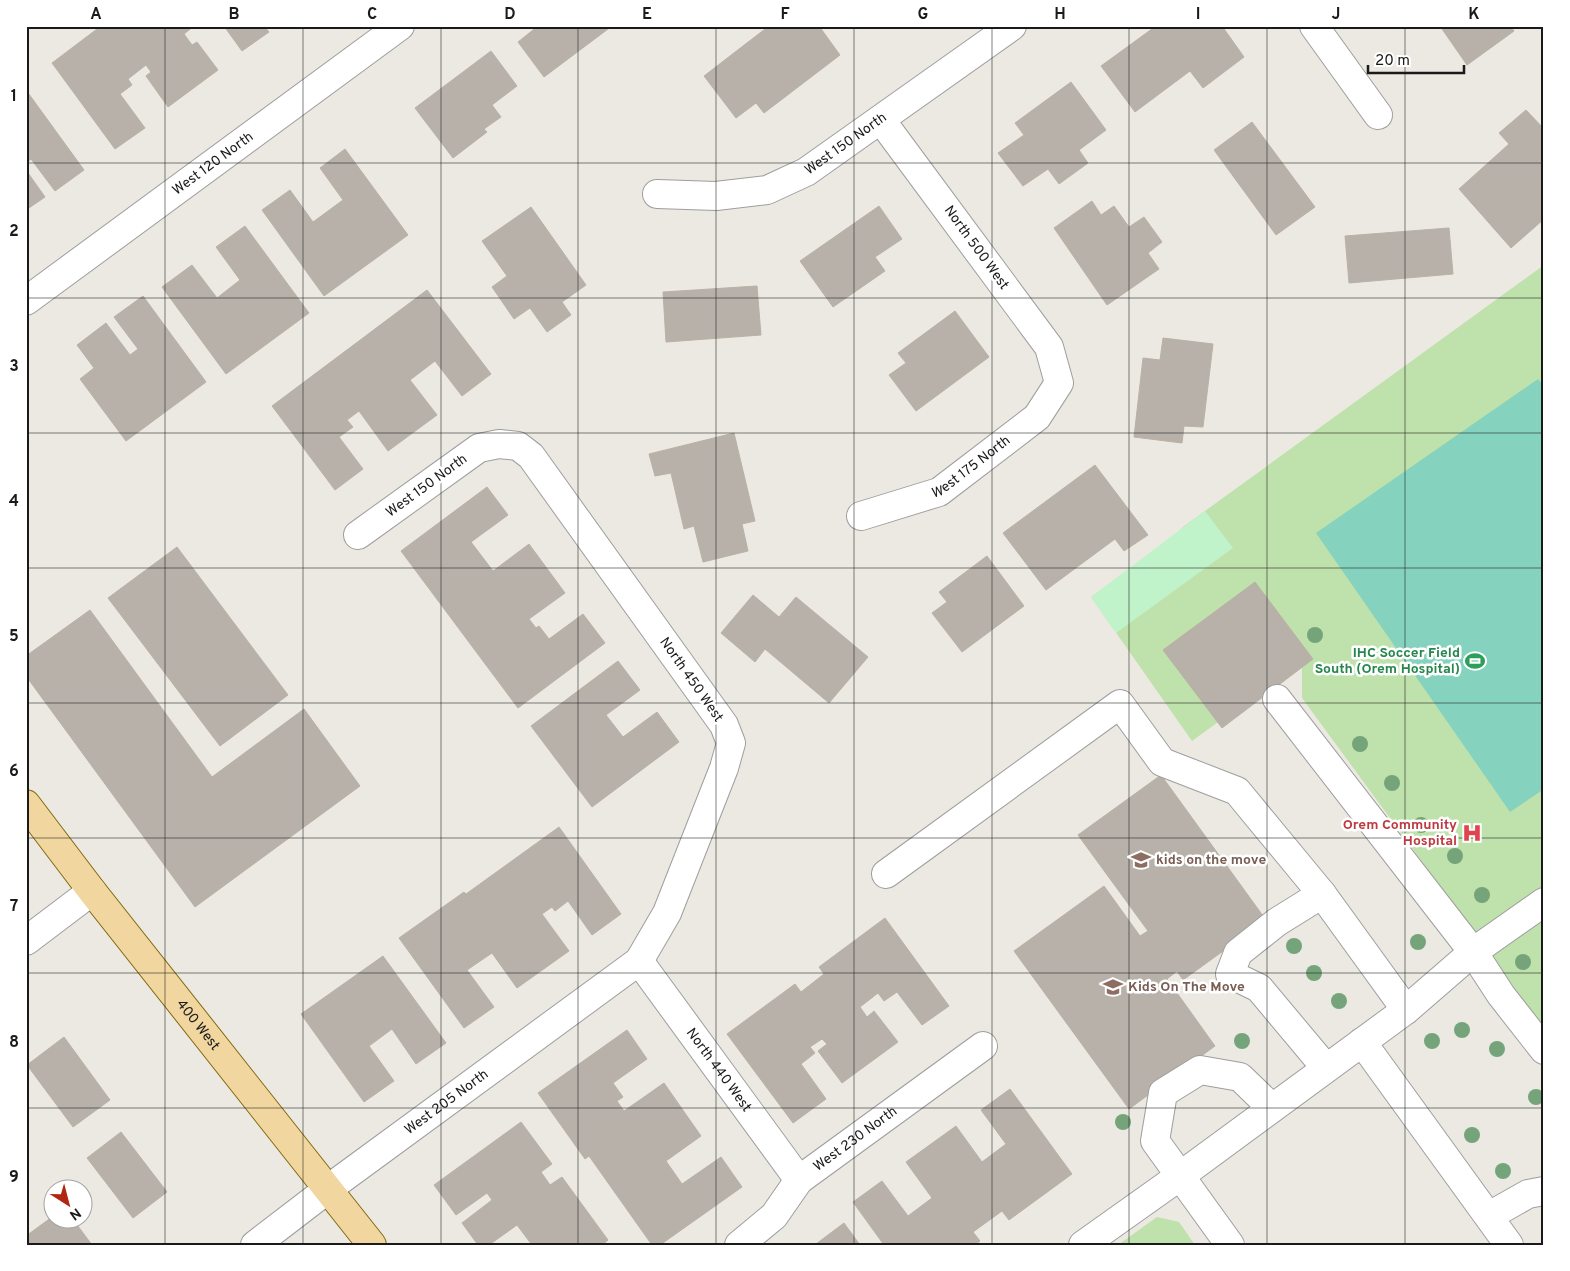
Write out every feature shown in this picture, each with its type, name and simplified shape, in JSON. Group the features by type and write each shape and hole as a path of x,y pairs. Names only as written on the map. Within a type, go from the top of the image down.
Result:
{"main road":[{"name":"400 West","path":"26,804 92,892 372,1245"}],"street":[{"name":"West 120 North","path":"26,301 400,26"},
{"name":"West 150 North","path":"657,194 716,196 767,190 806,172 1012,26"},
{"path":"1314,26 1378,115"},
{"name":"North 500 West","path":"881,120 1049,347 1059,383"},
{"name":"West 175 North","path":"861,516 939,492 1038,417 1059,383"},
{"name":"West 150 North","path":"358,535 479,448 499,444"},
{"name":"North 450 West","path":"499,444 518,446 531,456 724,725 731,743 724,768 667,913 639,961"},
{"path":"1277,699 1473,952 1502,995 1544,1050"},
{"path":"886,874 1120,704 1162,762 1237,791 1322,894 1406,1010"},
{"path":"26,941 92,892"},
{"path":"1322,894 1276,922 1238,953 1230,974 1259,988 1326,1068"},
{"path":"1083,1245 1406,1010 1473,952 1544,902"},
{"name":"North 440 West","path":"639,961 799,1180"},
{"name":"West 205 North","path":"255,1245 328,1188 639,961"},
{"path":"1362,1042 1509,1245"},
{"name":"West 230 North","path":"739,1245 774,1216 799,1180 983,1046"},
{"path":"1230,1245 1155,1141 1163,1093 1200,1070 1240,1077 1272,1108"},
{"path":"1489,1216 1528,1194 1544,1191"}],"green space":[{"name":"Orem Community Hospital","path":"1544,265 1544,1028 1302,698 1302,661 1192,741 1091,597 1173,538 1183,527"},
{"name":"IHC Soccer Field South (Orem Hospital)","path":"1538,379 1544,386 1544,789 1510,812 1316,533"},
{"path":"1205,511 1233,548 1116,633 1091,597"},
{"path":"1157,1217 1179,1222 1195,1245 1118,1245"}],"building":[{"path":"101,26 194,26 184,34 192,45 197,42 218,70 168,107 146,76 151,72 146,65 128,79 132,85 120,94 145,128 115,149 52,63"},
{"path":"224,26 264,26 269,32 242,51"},
{"path":"538,26 612,26 544,77 518,42"},
{"path":"769,26 819,26 840,55 764,113 756,103 736,118 704,76"},
{"path":"1156,26 1222,26 1244,57 1203,88 1190,71 1135,112 1101,66"},
{"path":"1440,26 1510,26 1514,31 1467,65"},
{"path":"491,51 517,86 492,105 501,117 484,129 487,132 453,158 415,108"},
{"path":"1071,82 1106,130 1079,150 1088,163 1059,184 1048,169 1023,186 998,153 1024,135 1015,123"},
{"path":"26,90 84,170 55,191 31,159 26,163"},
{"path":"1526,110 1544,129 1544,219 1511,248 1459,189 1509,144 1499,133"},
{"path":"1252,122 1315,207 1276,235 1214,150"},
{"path":"345,149 408,235 324,296 262,210 290,190 313,222 343,200 320,168"},
{"path":"26,170 45,197 26,210"},
{"path":"1092,201 1101,215 1114,206 1129,227 1144,217 1162,242 1148,253 1159,269 1107,305 1054,228"},
{"path":"879,206 902,239 875,257 885,271 833,307 800,261"},
{"path":"531,207 586,285 562,302 571,315 547,332 530,308 514,319 492,287 507,276 482,241"},
{"path":"245,226 309,313 226,374 162,287 192,265 217,298 240,280 216,247"},
{"path":"1449,228 1453,274 1349,283 1345,236"},
{"path":"757,286 761,335 666,342 663,292"},
{"path":"427,290 491,374 462,396 435,361 410,380 437,415 388,451 359,411 347,420 353,427 339,437 363,469 335,490 272,406"},
{"path":"143,296 206,382 126,441 80,379 94,368 77,345 106,323 130,355 138,349 114,317"},
{"path":"955,311 989,357 916,411 889,375 906,363 898,353"},
{"path":"1163,338 1213,344 1203,427 1184,426 1182,443 1134,437 1143,358 1160,360"},
{"path":"734,433 755,521 742,524 748,551 703,562 694,526 684,529 671,473 655,476 649,454"},
{"path":"1095,465 1148,535 1124,551 1115,539 1046,590 1003,533"},
{"path":"487,487 508,515 471,542 493,571 529,544 565,593 529,619 536,628 539,626 549,639 583,614 605,643 518,708 401,551"},
{"path":"177,547 288,695 220,746 108,598"},
{"path":"987,556 1024,606 962,652 932,613 947,602 939,592"},
{"path":"1255,582 1313,659 1222,728 1163,650"},
{"path":"753,595 779,617 796,597 868,657 829,703 765,649 755,662 721,633"},
{"path":"90,610 212,777 304,709 360,786 195,907 26,676 26,656"},
{"path":"618,661 640,690 606,715 623,737 657,712 679,742 592,807 531,726"},
{"path":"1161,775 1266,920 1183,980 1177,971 1167,979 1215,1046 1129,1109 1014,951 1104,886 1140,936 1148,931 1078,835"},
{"path":"559,827 621,914 592,935 568,901 555,911 552,907 542,914 569,951 517,988 492,953 467,970 494,1007 464,1028 399,938 464,892 466,894"},
{"path":"885,918 949,1006 922,1025 897,992 884,1001 878,993 860,1007 867,1017 874,1011 898,1042 842,1083 818,1051 827,1044 822,1039 810,1047 815,1053 801,1064 826,1099 793,1123 727,1034 795,984 801,992 824,974 819,967"},
{"path":"383,956 446,1043 416,1064 392,1029 369,1046 394,1081 364,1102 301,1014"},
{"path":"627,1030 647,1059 613,1083 623,1097 617,1101 624,1111 664,1083 701,1136 666,1161 682,1184 721,1157 742,1187 660,1245 652,1245 589,1156 585,1159 538,1093"},
{"path":"64,1037 110,1100 73,1127 27,1065"},
{"path":"1010,1089 1072,1174 1009,1220 1002,1211 973,1232 980,1241 975,1245 884,1245 853,1202 882,1181 908,1216 932,1198 906,1162 956,1126 982,1162 1006,1144 981,1110"},
{"path":"521,1122 552,1164 541,1172 550,1185 562,1177 608,1240 602,1245 532,1245 517,1225 489,1245 478,1245 462,1223 492,1200 487,1193 456,1215 434,1185"},
{"path":"121,1132 167,1192 133,1218 87,1158"},
{"path":"844,1223 860,1245 816,1245 816,1244"},
{"path":"42,1224 42,1228 79,1228 92,1245 26,1245 26,1236"}],"place":[{"name":"IHC Soccer Field South (Orem Hospital)","path":"1475,661"},
{"name":"Orem Community Hospital","path":"1472,833"},
{"name":"kids on the move","path":"1141,860"},
{"name":"Kids On The Move","path":"1113,987"}]}
